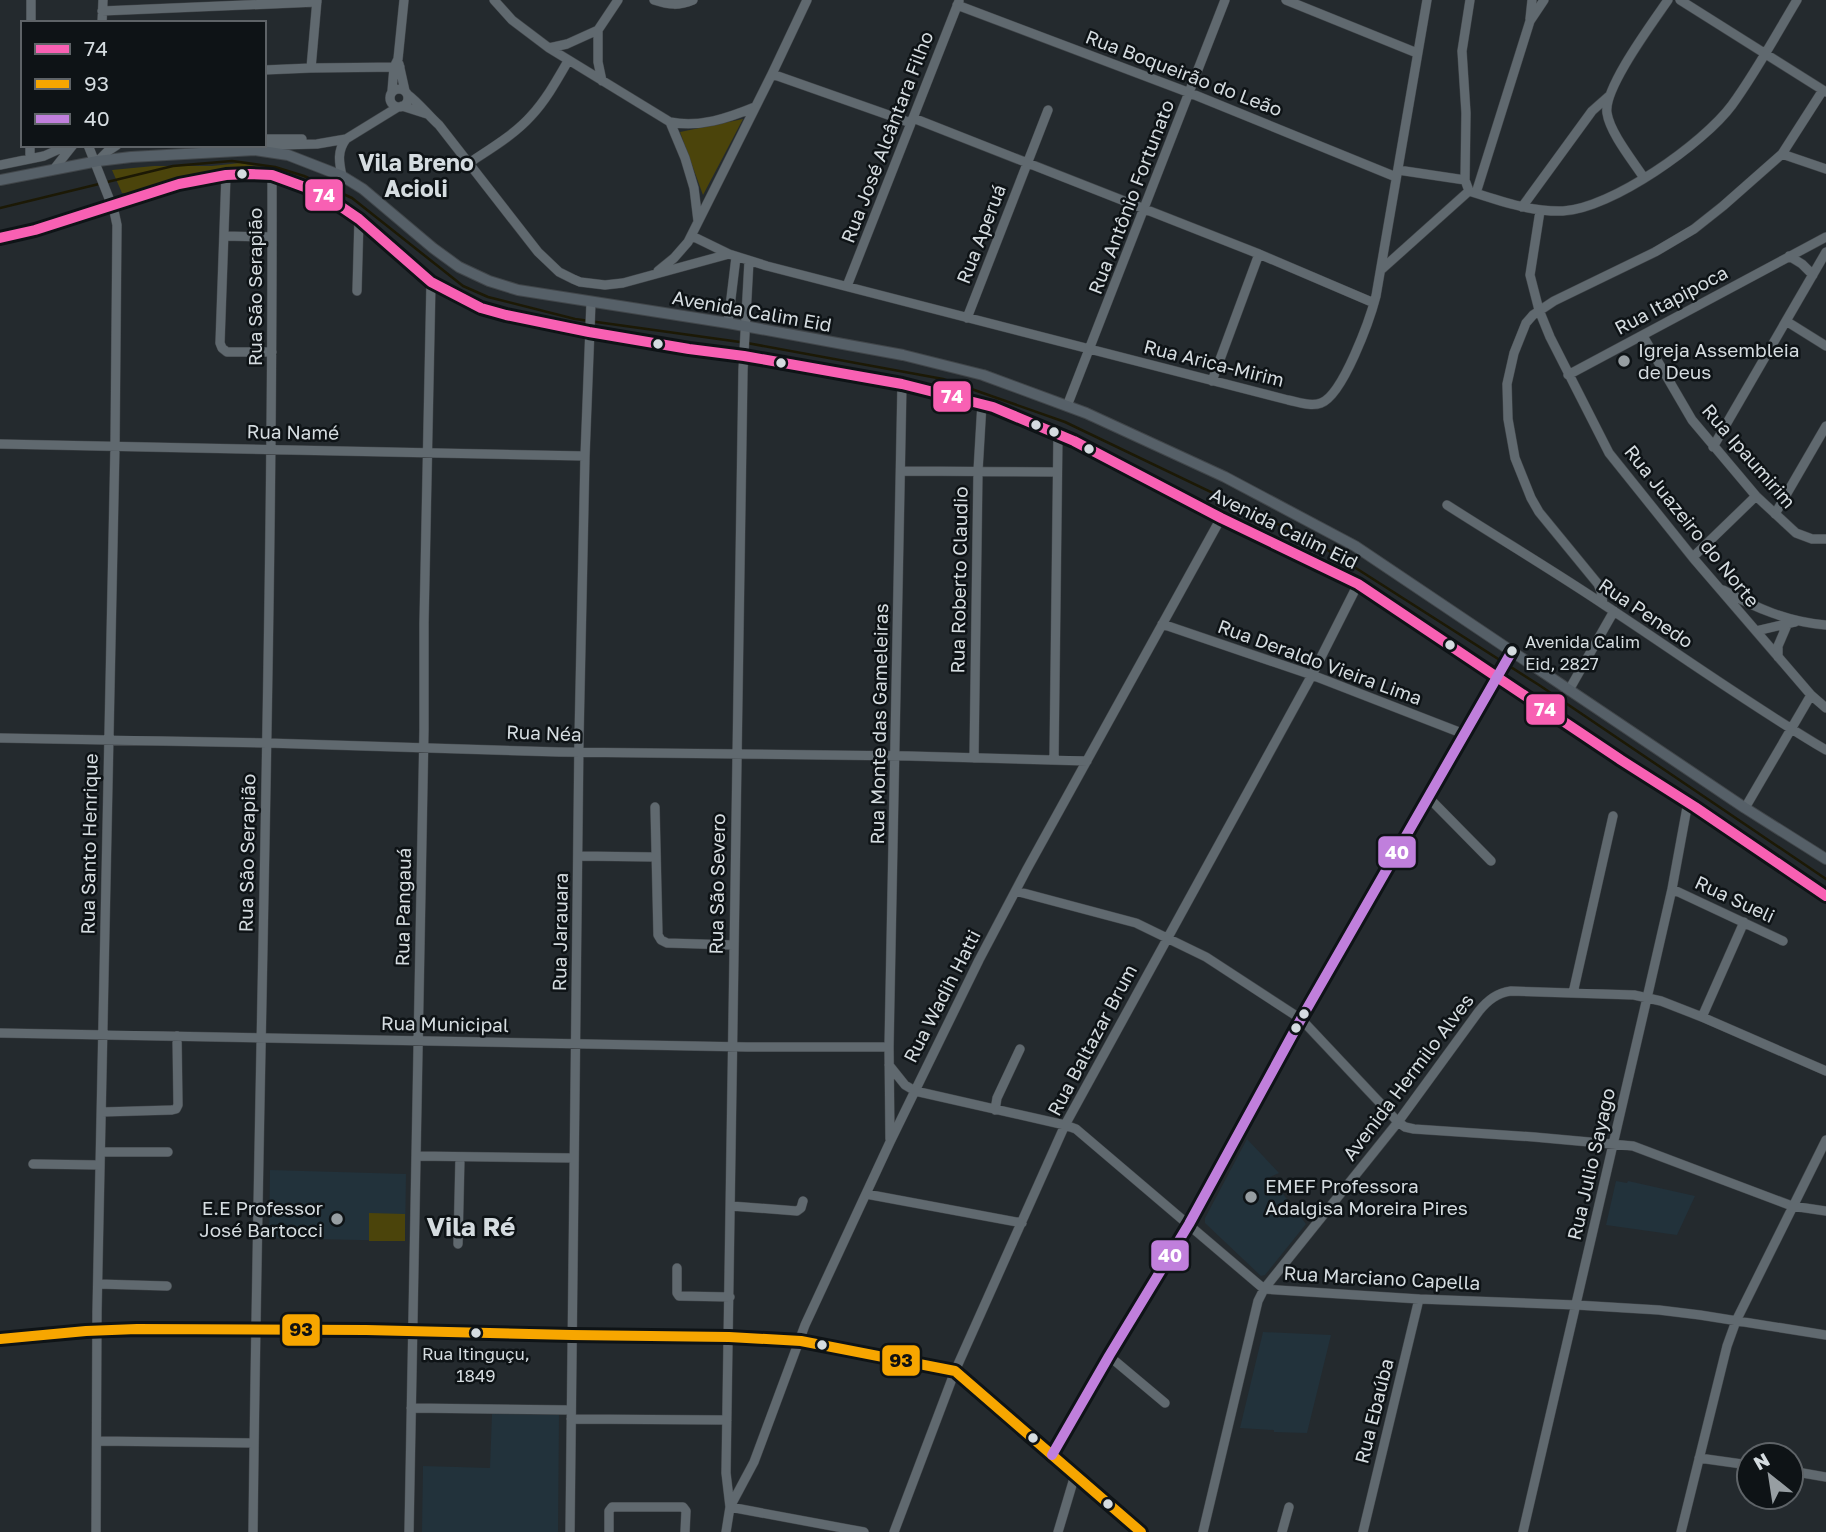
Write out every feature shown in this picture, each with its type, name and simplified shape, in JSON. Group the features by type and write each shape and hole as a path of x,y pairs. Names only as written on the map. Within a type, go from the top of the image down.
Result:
{"main road":[{"name":"Avenida Calim Eid","path":"0,180 96,161 131,157 255,150 299,158 342,176 363,189 459,267 518,290 728,323 744,332 937,363 983,375 1068,406 1225,477 1355,546 1510,654 1826,859"},
{"path":"0,186 31,174"},
{"name":"Avenida Calim Eid","path":"0,238 35,230 110,200 179,184 226,175 272,175 321,193 359,219 430,282 481,308 689,349 744,352 982,403 1058,434 1358,583 1500,672 1621,760 1826,896"},
{"path":"0,230 35,230"},
{"path":"0,1339 137,1329 801,1340 955,1371 1134,1530"}],"street":[{"path":"31,0 31,21"},
{"path":"102,21 103,0"},
{"path":"404,0 398,64 391,94 392,104 427,114"},
{"path":"494,0 512,20 549,48 670,122 693,124 714,121 755,107"},
{"path":"549,48 567,44 598,30 618,0"},
{"path":"654,0 669,5 681,5 693,0"},
{"path":"644,278 665,266 692,236 807,0"},
{"name":"Rua Antônio Fortunato","path":"1068,406 1225,0"},
{"path":"1286,0 1417,53"},
{"name":"Rua Arica-Mirim","path":"692,236 749,261 1212,381 1308,404 1323,403 1336,390 1352,360 1374,303 1427,0"},
{"path":"1470,0 1462,51 1466,113 1465,180 1473,192 1540,211 1565,211 1591,206 1617,195 1701,138 1731,106 1797,0"},
{"path":"1381,269 1473,192 1530,21 1532,0"},
{"path":"1530,21 1544,0"},
{"path":"1644,178 1611,126 1606,110 1609,96 1626,64 1668,0"},
{"path":"1603,604 1598,584 1539,512 1515,458 1510,438 1507,384 1514,353 1526,323 1539,310 1554,301 1639,261 1694,229 1742,191 1782,154 1825,91 1680,0"},
{"path":"102,11 317,1 311,68"},
{"name":"Rua Boqueirão do Leão","path":"958,2 1397,173 1465,180"},
{"name":"Rua José Alcântara Filho","path":"848,286 958,2"},
{"path":"598,30 598,62 602,80"},
{"path":"469,163 531,117 545,100 568,61"},
{"path":"266,70 398,64"},
{"path":"255,150 346,139 407,101 398,64"},
{"path":"772,74 912,120 1027,163 1145,208 1374,303"},
{"path":"372,122 391,94 399,89 406,93 439,125 538,252 559,272 580,282 605,285 623,283 733,255 728,323"},
{"path":"1522,207 1592,111 1609,96"},
{"name":"Rua Aperuá","path":"967,318 1048,110"},
{"path":"670,122 694,188 698,222"},
{"path":"266,139 298,139 317,144"},
{"path":"342,176 339,157 346,139"},
{"path":"30,147 30,159"},
{"path":"0,165 44,156 66,147"},
{"path":"54,169 68,147"},
{"name":"Rua Santo Henrique","path":"89,147 117,225 96,1532"},
{"path":"96,161 114,147"},
{"path":"1782,154 1826,169"},
{"path":"226,175 220,343 228,352 272,352"},
{"name":"Rua São Serapião","path":"253,1532 267,743 272,175"},
{"name":"Rua Juazeiro do Norte","path":"1540,211 1530,275 1539,310 1568,375 1609,453 1718,587 1811,695 1826,708"},
{"path":"357,291 359,219"},
{"path":"224,236 272,237"},
{"name":"Rua Itapipoca","path":"1568,375 1826,237"},
{"path":"1713,447 1826,252"},
{"path":"1212,381 1259,254"},
{"path":"1789,256 1813,275"},
{"name":"Rua São Severo","path":"730,1507 726,1473 733,944 744,332 749,261"},
{"name":"Rua Pangauá","path":"409,1532 430,282"},
{"name":"Rua Jarauara","path":"570,1532 579,752 591,302"},
{"path":"1786,321 1826,346"},
{"name":"Rua Ipaumirim","path":"1643,335 1692,420 1756,496 1796,533 1812,539 1826,539"},
{"name":"Rua Monte das Gameleiras","path":"890,1142 889,1047 902,384"},
{"name":"Rua Roberto Claudio","path":"974,758 978,471 982,403"},
{"path":"1775,514 1826,426"},
{"path":"1054,759 1058,434"},
{"name":"Rua Namé","path":"0,444 585,456"},
{"path":"902,471 1057,471"},
{"path":"1693,557 1756,496"},
{"name":"Rua Penedo","path":"1447,505 1826,750"},
{"name":"Rua Wadih Hatti","path":"730,1507 754,1462 805,1325 979,960 1222,517"},
{"name":"Rua Baltazar Brum","path":"894,1532 955,1371 1065,1125 1312,675 1358,583"},
{"path":"1718,587 1792,623"},
{"path":"1569,690 1614,611"},
{"path":"1747,621 1768,612"},
{"path":"1778,657 1778,646 1792,623"},
{"path":"1756,631 1792,623 1826,625"},
{"name":"Rua Deraldo Vieira Lima","path":"1162,624 1312,675 1464,734"},
{"path":"1052,1455 1189,1224 1301,1019 1510,654"},
{"path":"1745,808 1811,695"},
{"name":"Rua Néa","path":"0,738 1087,761"},
{"path":"1428,797 1491,861"},
{"name":"Rua Julio Sayago","path":"1522,1532 1672,889 1688,802"},
{"path":"655,807 658,935 667,943 733,944"},
{"path":"1573,993 1613,816"},
{"path":"578,856 655,857"},
{"name":"Rua Sueli","path":"1672,889 1783,941"},
{"path":"1016,891 1136,923 1206,957 1301,1019 1405,1127 1633,1146 1792,1206 1826,1211"},
{"path":"1702,1017 1744,922"},
{"name":"Avenida Hermilo Alves","path":"1203,1532 1258,1301 1264,1289 1398,1122 1479,1011 1494,996 1506,991 1647,997 1702,1017 1826,1071"},
{"name":"Rua Municipal","path":"0,1033 733,1047 889,1047"},
{"path":"102,1112 176,1109 177,1036"},
{"path":"995,1110 997,1098 1020,1049"},
{"path":"889,1065 905,1085 915,1091"},
{"name":"Rua Marciano Capella","path":"915,1091 1065,1125 1081,1132 1264,1289 1659,1310 1826,1335"},
{"path":"1681,1532 1727,1346 1736,1321 1826,1140"},
{"path":"101,1152 168,1152"},
{"path":"416,1156 575,1158"},
{"path":"458,1244 460,1157"},
{"path":"33,1164 100,1165"},
{"path":"866,1194 1022,1223"},
{"path":"731,1206 797,1211 803,1201"},
{"path":"677,1268 679,1296 730,1297"},
{"path":"98,1284 167,1286"},
{"name":"Rua Ebaúba","path":"1363,1532 1419,1299"},
{"path":"1109,1356 1165,1403"},
{"path":"411,1408 727,1420"},
{"path":"98,1441 254,1443"},
{"path":"1699,1458 1735,1463"},
{"path":"1805,1473 1826,1476"},
{"path":"1058,1532 1075,1475"},
{"path":"609,1532 611,1507 685,1508 685,1532"},
{"path":"726,1532 730,1507 864,1532"},
{"path":"1282,1532 1289,1507"}],"shaded area":[{"path":"743,119 703,195 680,132"},
{"path":"240,163 278,170 213,174 139,194 122,193 112,170 154,166"},
{"name":"EMEF Professora Adalgisa Moreira Pires","path":"1247,1139 1279,1173 1270,1177 1306,1224 1265,1275 1261,1276 1205,1223 1205,1218"},
{"name":"E.E Professor José Bartocci","path":"270,1170 406,1174 405,1241 269,1238"},
{"path":"1616,1181 1628,1181 1695,1196 1677,1235 1606,1225"},
{"path":"369,1213 405,1214 405,1241 369,1241"},
{"path":"1263,1332 1331,1335 1307,1433 1240,1428"},
{"path":"492,1414 559,1415 558,1532 422,1532 423,1466 490,1468"}],"waterway":[{"path":"0,208 173,166 232,161 275,167 304,176 352,198 463,286 488,297 575,319 740,342"},
{"path":"747,343 943,379 1065,422 1315,542 1539,685 1826,879"}],"transit line":[{"name":"74","path":"0,238 35,230 179,184 226,175 272,175 321,193 359,219 431,282 481,308 589,332 902,384 993,407 1074,441 1221,518 1358,584 1826,896"},
{"name":"40","path":"1052,1455 1189,1224 1301,1019 1512,651"},
{"name":"93","path":"0,1339 137,1329 366,1330 729,1337 801,1341 955,1371 1141,1532"}],"place":[{"name":"Igreja Assembleia de Deus","path":"1624,361"},
{"name":"Avenida Calim Eid, 2827","path":"1512,651"},
{"name":"EMEF Professora Adalgisa Moreira Pires","path":"1251,1197"},
{"name":"E.E Professor José Bartocci","path":"337,1219"},
{"name":"Rua Itinguçu, 1849","path":"476,1333"}],"district":[{"name":"Vila Breno Acioli","path":"416,176"},
{"name":"Vila Ré","path":"471,1227"}]}
